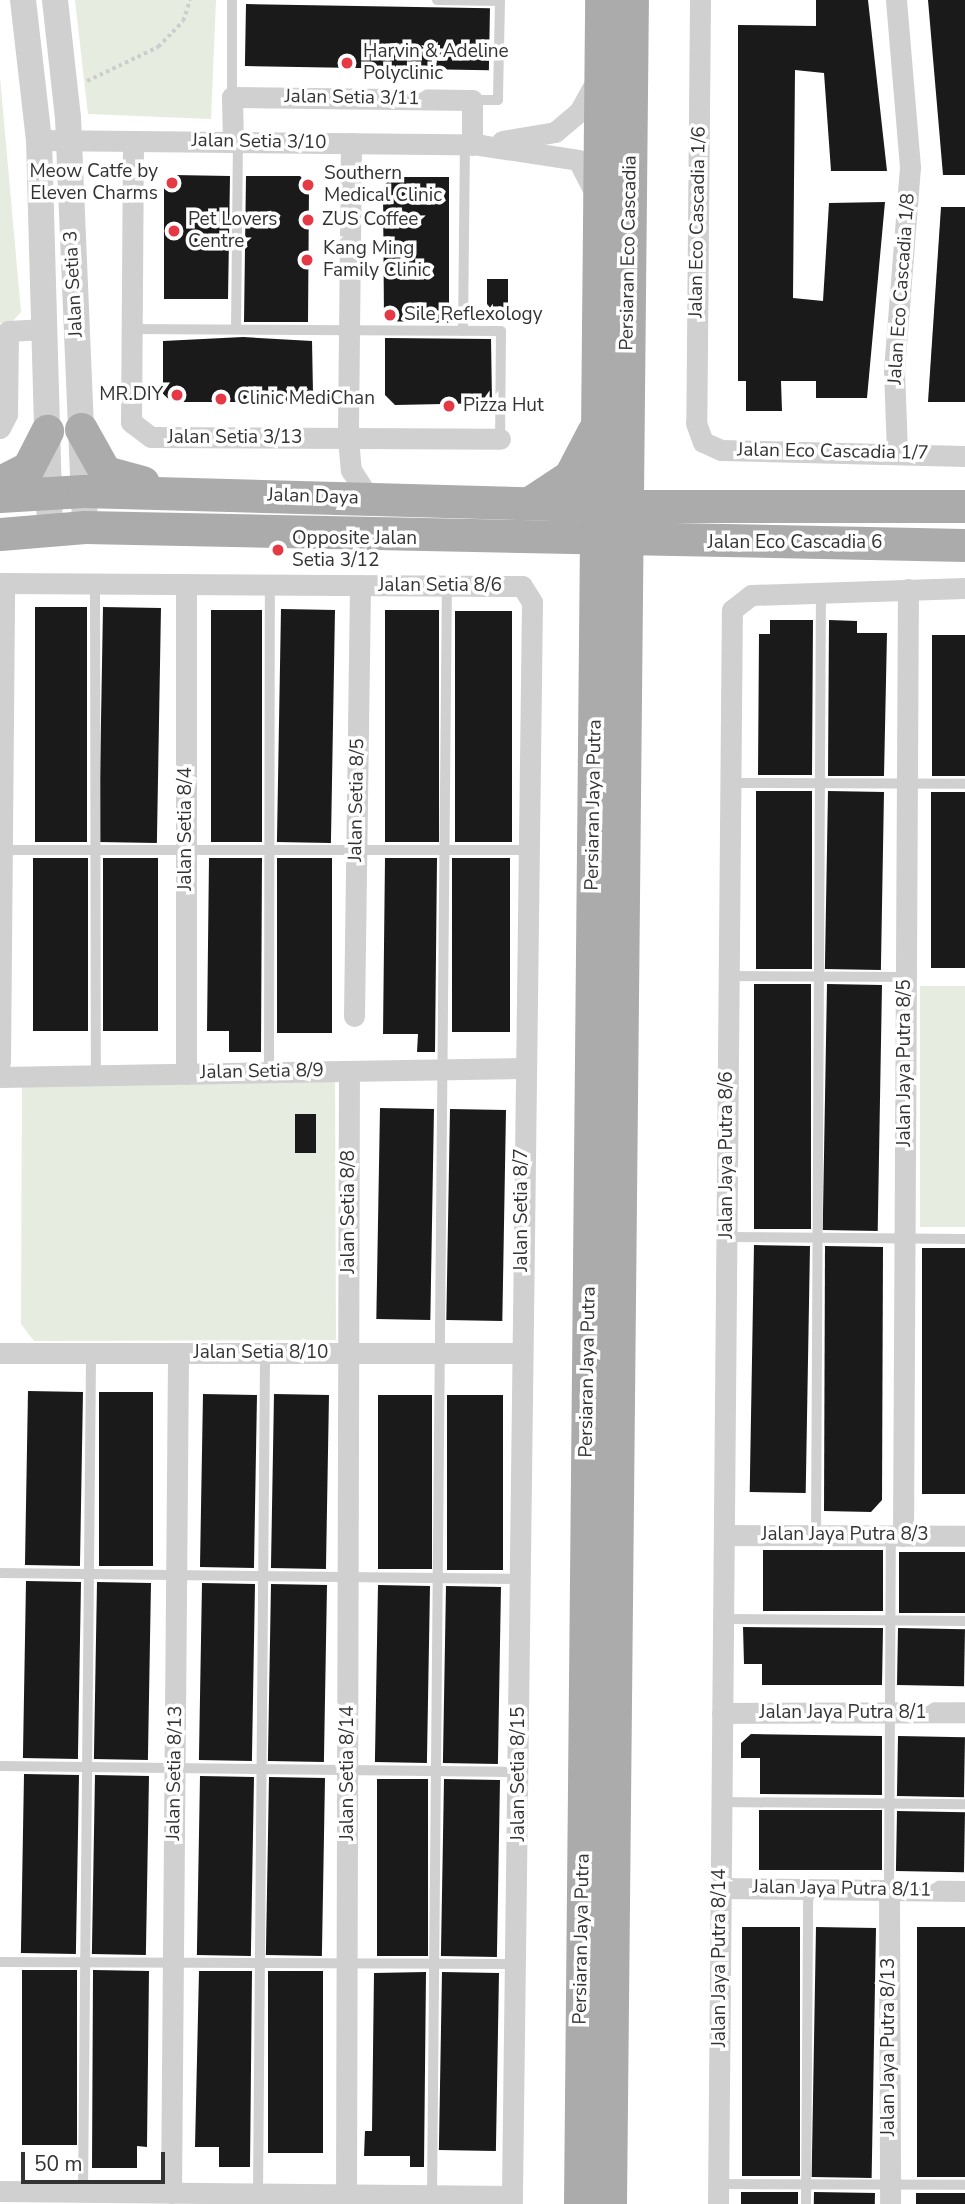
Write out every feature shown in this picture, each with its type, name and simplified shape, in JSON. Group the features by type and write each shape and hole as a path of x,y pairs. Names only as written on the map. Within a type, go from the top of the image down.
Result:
{"main road":[{"name":"Persiaran Eco Cascadia","path":"601,0 598,422 611,505"},
{"name":"Persiaran Eco Cascadia","path":"611,505 626,450 632,0"},
{"path":"529,503 570,476 598,422"},
{"path":"81,429 105,472 174,493"},
{"path":"0,482 28,468 47,430"},
{"path":"626,450 645,484 691,506"},
{"name":"Jalan Daya","path":"0,496 83,491 611,505"},
{"name":"Jalan Eco Cascadia 6","path":"611,505 965,506"},
{"name":"Persiaran Jaya Putra","path":"580,2204 611,505"},
{"name":"Jalan Daya","path":"0,534 85,527 611,541"},
{"path":"531,539 572,559 610,619 650,561 693,543"},
{"name":"Jalan Eco Cascadia 6","path":"611,541 965,545"},
{"name":"Persiaran Jaya Putra","path":"610,619 610,2204"}],"street":[{"name":"Jalan Setia 3","path":"23,0 39,140 41,329 50,530"},
{"name":"Jalan Setia 3","path":"55,0 69,140 85,527"},
{"name":"Jalan Eco Cascadia 1/6","path":"700,0 696,423 703,442"},
{"name":"Jalan Eco Cascadia 1/8","path":"896,0 910,167 894,370 897,453"},
{"path":"472,145 555,132 579,112 601,72"},
{"path":"557,155 601,145 613,138 631,87"},
{"name":"Jalan Setia 3/11","path":"232,97 472,100"},
{"path":"232,97 236,142"},
{"path":"472,100 472,145"},
{"name":"Jalan Setia 3/10","path":"39,140 472,145"},
{"name":"Jalan Setia 3/13","path":"133,141 131,422 151,437 500,439"},
{"path":"351,143 348,438 351,470 370,499"},
{"path":"472,145 557,155 586,166 600,214"},
{"path":"0,428 7,414 4,331 41,329"},
{"path":"322,497 338,473 348,438"},
{"name":"Jalan Eco Cascadia 1/7","path":"703,442 721,450 965,456"},
{"path":"0,1062 2,583"},
{"name":"Jalan Setia 8/6","path":"2,583 523,586 532,602 523,1068"},
{"name":"Jalan Setia 8/4","path":"186,584 186,1074"},
{"name":"Jalan Setia 8/5","path":"354,1016 360,585"},
{"path":"821,594 965,588"},
{"name":"Jalan Jaya Putra 8/5","path":"897,1536 904,1238 908,589"},
{"name":"Jalan Jaya Putra 8/6","path":"722,1713 726,1535 732,610 739,600 821,594"},
{"name":"Jalan Setia 8/9","path":"0,1077 523,1068"},
{"name":"Jalan Setia 8/7","path":"522,1353 523,1068"},
{"name":"Jalan Setia 8/8","path":"348,1353 349,1071"},
{"name":"Jalan Setia 8/10","path":"0,1353 522,1353"},
{"name":"Jalan Setia 8/13","path":"171,2193 178,1353"},
{"name":"Jalan Setia 8/14","path":"346,2199 348,1353"},
{"name":"Jalan Setia 8/15","path":"512,2200 519,1964 522,1353"},
{"name":"Jalan Jaya Putra 8/3","path":"726,1535 965,1536"},
{"name":"Jalan Jaya Putra 8/1","path":"722,1713 965,1713"},
{"name":"Jalan Jaya Putra 8/14","path":"718,2194 722,1713"},
{"name":"Jalan Jaya Putra 8/11","path":"720,1888 965,1891"},
{"name":"Jalan Jaya Putra 8/13","path":"889,1890 890,2194"},
{"path":"0,2191 258,2193 346,2199 512,2200"}],"lane":[{"path":"232,0 232,97"},
{"path":"437,0 500,1 498,100 472,100"},
{"path":"236,142 236,329"},
{"path":"463,331 472,145"},
{"path":"132,328 501,331 500,439"},
{"path":"95,583 96,1075"},
{"path":"269,1072 270,584"},
{"path":"432,2199 447,586"},
{"path":"816,1535 821,594"},
{"path":"729,783 965,784"},
{"path":"1,851 527,850"},
{"path":"729,976 905,976"},
{"path":"727,1237 965,1238"},
{"path":"83,2192 91,1353"},
{"path":"258,2193 265,1353"},
{"path":"889,1890 891,1620 897,1536"},
{"path":"0,1573 521,1579"},
{"path":"724,1619 965,1621"},
{"path":"0,1766 519,1772"},
{"path":"722,1802 965,1804"},
{"path":"806,2204 808,1889"},
{"path":"0,1962 519,1964"},
{"path":"718,2194 806,2184 890,2194 965,2185"}],"path":[{"path":"66,91 158,47 183,21 190,0"}],"shaded area":[{"path":"75,0 216,0 211,119 88,114"},
{"path":"0,77 21,312 12,322 0,323"},
{"path":"920,986 965,986 965,1227 920,1227"},
{"path":"335,1078 336,1340 34,1341 21,1324 22,1083"}],"building":[{"path":"816,0 868,0 887,171 831,171 824,73 795,70 793,298 823,301 829,203 885,202 867,398 816,398 816,381 781,381 782,411 746,411 746,381 738,381 738,25 816,26"},
{"path":"928,0 965,0 965,175 943,175"},
{"path":"246,4 490,8 489,70 245,66"},
{"path":"173,175 230,176 228,299 164,299 164,184"},
{"path":"246,176 300,176 309,186 308,322 244,322"},
{"path":"393,177 449,177 449,323 384,321 383,186"},
{"path":"941,207 965,207 965,402 928,402"},
{"path":"487,279 508,279 508,313 487,313"},
{"path":"243,337 312,341 313,393 305,402 172,402 163,394 163,341"},
{"path":"385,338 491,339 492,403 395,405 385,395"},
{"path":"35,607 87,607 87,842 35,842"},
{"path":"103,607 161,608 157,843 99,842"},
{"path":"281,609 335,610 331,843 277,842"},
{"path":"211,610 262,610 262,842 211,842"},
{"path":"385,610 439,610 439,842 385,842"},
{"path":"455,611 512,611 512,842 455,842"},
{"path":"770,620 813,620 812,775 758,775 759,634 770,634"},
{"path":"829,620 857,621 857,633 887,633 884,776 828,776"},
{"path":"932,635 965,635 965,776 932,776"},
{"path":"756,791 812,791 812,969 756,969"},
{"path":"828,791 884,792 881,970 825,969"},
{"path":"931,792 965,792 965,968 931,968"},
{"path":"33,858 88,858 88,1031 33,1031"},
{"path":"103,858 158,858 158,1031 103,1031"},
{"path":"209,858 262,858 261,1052 229,1052 229,1031 207,1031"},
{"path":"277,858 332,858 332,1033 277,1033"},
{"path":"385,858 437,858 435,1052 417,1052 418,1034 383,1034"},
{"path":"452,858 510,858 510,1032 452,1032"},
{"path":"754,984 811,984 811,1229 754,1229"},
{"path":"827,984 882,985 878,1231 823,1230"},
{"path":"380,1108 434,1109 430,1320 376,1319"},
{"path":"450,1109 506,1110 502,1321 446,1320"},
{"path":"295,1114 316,1114 316,1153 295,1153"},
{"path":"754,1245 810,1246 806,1493 750,1492"},
{"path":"825,1246 883,1247 882,1500 871,1512 824,1511"},
{"path":"922,1248 965,1248 965,1494 922,1494"},
{"path":"28,1391 83,1392 80,1566 25,1565"},
{"path":"99,1392 153,1392 153,1566 99,1566"},
{"path":"203,1394 257,1395 254,1568 200,1567"},
{"path":"274,1394 329,1395 326,1569 271,1568"},
{"path":"378,1395 432,1395 432,1569 378,1569"},
{"path":"447,1395 503,1395 503,1570 447,1570"},
{"path":"763,1550 883,1550 883,1611 763,1611"},
{"path":"899,1552 965,1552 965,1613 899,1613"},
{"path":"26,1581 81,1582 78,1759 23,1758"},
{"path":"97,1582 151,1583 148,1760 94,1759"},
{"path":"202,1583 255,1584 252,1761 199,1760"},
{"path":"271,1584 327,1585 324,1762 268,1761"},
{"path":"378,1585 430,1586 427,1763 375,1762"},
{"path":"446,1586 501,1587 498,1764 443,1763"},
{"path":"743,1627 883,1628 882,1685 762,1685 762,1664 744,1664"},
{"path":"898,1628 965,1629 964,1686 897,1685"},
{"path":"751,1734 882,1736 882,1795 760,1794 760,1758 741,1758 741,1743"},
{"path":"898,1736 965,1737 964,1797 897,1796"},
{"path":"24,1774 79,1775 76,1954 21,1953"},
{"path":"95,1775 149,1776 146,1955 92,1954"},
{"path":"200,1776 254,1777 251,1956 197,1955"},
{"path":"269,1777 325,1778 322,1956 266,1955"},
{"path":"377,1779 428,1779 428,1956 377,1956"},
{"path":"444,1779 500,1780 497,1957 441,1956"},
{"path":"759,1810 882,1810 882,1870 759,1870"},
{"path":"897,1811 965,1812 964,1872 896,1871"},
{"path":"742,1927 800,1927 800,2176 742,2176"},
{"path":"816,1927 876,1928 872,2178 812,2177"},
{"path":"917,1927 965,1927 965,2177 917,2177"},
{"path":"22,1970 77,1970 77,2145 22,2145"},
{"path":"93,1970 149,1971 147,2147 137,2146 137,2168 92,2168"},
{"path":"199,1971 252,1971 250,2167 219,2167 219,2147 195,2147"},
{"path":"268,1971 323,1971 323,2153 268,2153"},
{"path":"426,1972 424,2167 410,2167 410,2156 364,2156 365,2131 372,2131 374,1973"},
{"path":"442,1972 499,1973 496,2151 439,2150"},
{"path":"741,2192 798,2192 798,2204 741,2204"},
{"path":"814,2192 875,2193 875,2204 814,2204"},
{"path":"916,2193 965,2193 965,2204 916,2204"}],"place":[{"name":"Harvin & Adeline Polyclinic","path":"347,63"},
{"name":"Meow Catfe by Eleven Charms","path":"172,183"},
{"name":"Southern Medical Clinic","path":"308,185"},
{"name":"ZUS Coffee","path":"308,220"},
{"name":"Pet Lovers Centre","path":"174,231"},
{"name":"Kang Ming Family Clinic","path":"307,260"},
{"name":"Sile Reflexology","path":"390,315"},
{"name":"MR.DIY","path":"177,395"},
{"name":"Clinic MediChan","path":"221,399"},
{"name":"Pizza Hut","path":"449,406"},
{"name":"Opposite Jalan Setia 3/12","path":"278,550"}]}
